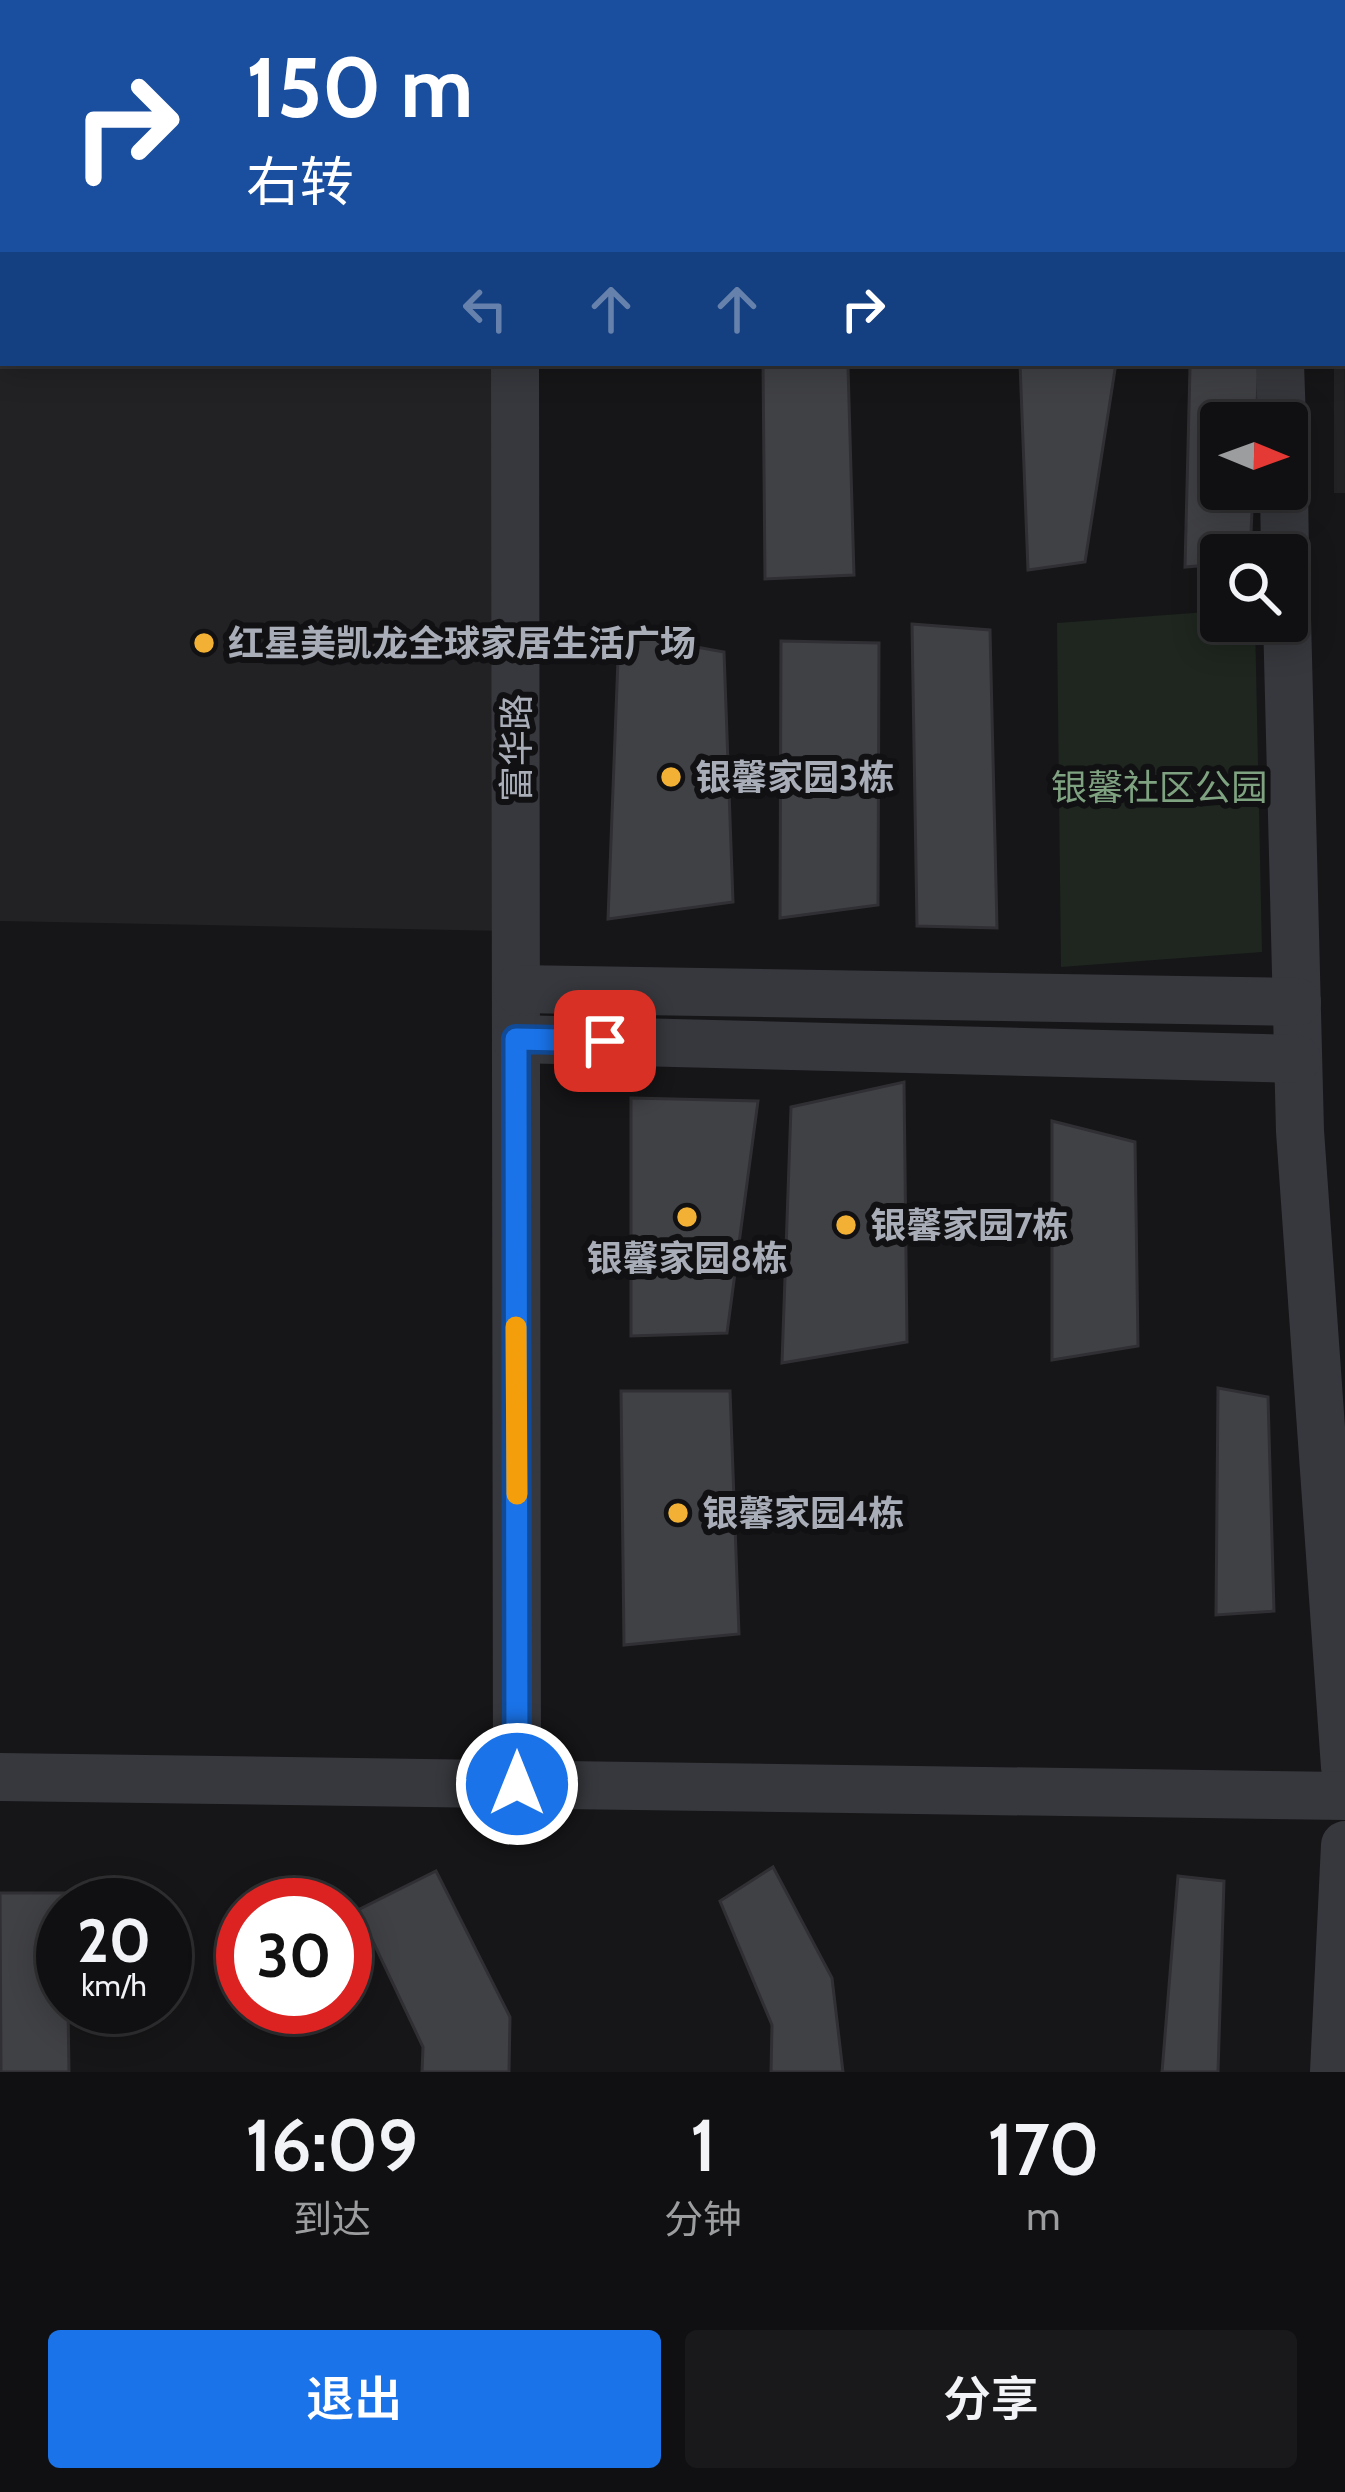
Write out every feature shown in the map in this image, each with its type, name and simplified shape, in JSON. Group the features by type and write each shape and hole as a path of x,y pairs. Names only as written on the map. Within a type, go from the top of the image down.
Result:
{"street":[{"name":"富华路","path":"515,366 517,1784"},
{"path":"1280,366 1281,402"},
{"path":"1288,642 1297,1059 1345,1767"},
{"path":"517,989 1297,1002"},
{"path":"516,1039 1297,1059"},
{"path":"0,1777 1345,1796"},
{"path":"1334,2072 1345,1845"}],"shaded area":[{"name":"红星美凯龙全球家居生活广场","path":"0,366 498,366 505,931 0,921"},
{"path":"1334,366 1345,366 1345,493 1334,493"}],"green space":[{"name":"银馨社区公园","path":"1200,613 1200,642 1255,642 1262,952 1061,967 1057,623"}],"building":[{"path":"763,366 848,367 854,575 765,579"},
{"path":"1020,366 1116,366 1085,562 1028,570"},
{"path":"1259,366 1257,402 1200,402 1200,510 1252,510 1251,534 1200,534 1200,566 1185,567 1190,367"},
{"path":"912,624 990,630 997,928 917,926"},
{"name":"银馨家园3栋","path":"619,633 724,652 733,902 608,919"},
{"path":"781,641 879,643 878,905 780,918"},
{"name":"银馨家园7栋","path":"904,1082 907,1342 782,1363 791,1107"},
{"name":"银馨家园8栋","path":"631,1098 758,1101 727,1333 631,1336"},
{"path":"1052,1121 1135,1142 1138,1346 1052,1360"},
{"path":"1218,1388 1268,1397 1274,1611 1216,1615"},
{"name":"银馨家园4栋","path":"621,1391 730,1391 739,1634 624,1645"},
{"path":"773,1867 832,1978 843,2072 771,2072 772,2025 720,1901"},
{"path":"436,1871 510,2017 509,2072 422,2072 423,2047 372,1940 372,1903"},
{"path":"1178,1876 1224,1881 1218,2072 1162,2072"},
{"path":"0,1893 36,1893 36,2034 68,2034 69,2072 1,2072"}],"slow traffic":[{"path":"516,1327 517,1494"}],"place":[{"name":"红星美凯龙全球家居生活广场","path":"204,643"},
{"name":"银馨家园3栋","path":"671,777"},
{"name":"银馨家园8栋","path":"687,1217"},
{"name":"银馨家园7栋","path":"846,1225"},
{"name":"银馨家园4栋","path":"678,1513"}],"route":[{"path":"517,1784 516,1039 605,1041"}]}
